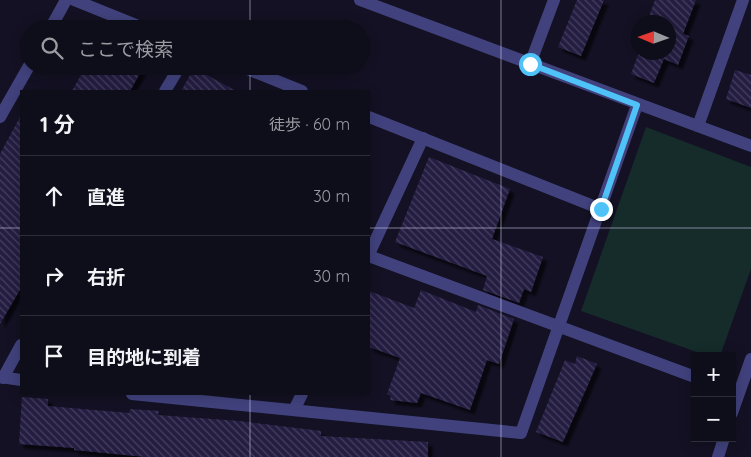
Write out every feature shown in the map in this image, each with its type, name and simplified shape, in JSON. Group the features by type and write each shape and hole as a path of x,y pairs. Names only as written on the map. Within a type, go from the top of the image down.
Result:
{"street":[{"path":"55,20 66,0"},
{"path":"74,0 124,20"},
{"path":"362,0 637,105 751,146"},
{"path":"530,64 554,0"},
{"path":"698,126 743,0"},
{"path":"0,117 24,75"},
{"path":"167,90 175,75"},
{"path":"262,75 300,90"},
{"path":"149,395 521,433 637,105"},
{"path":"370,117 601,209"},
{"path":"370,253 423,138"},
{"path":"370,255 558,328 691,376"},
{"path":"20,347 1,378 20,380"},
{"path":"736,392 751,359"},
{"path":"294,410 302,395"},
{"path":"718,457 723,442"}],"green space":[{"path":"646,127 751,167 751,269 721,352 697,352 581,311"}],"building":[{"path":"577,0 604,0 581,56 558,47"},
{"path":"655,0 696,0 683,34 689,36 678,65 666,60 676,60 676,15 650,15"},
{"path":"636,60 664,60 654,83 631,74"},
{"path":"735,70 751,75 751,108 726,99"},
{"path":"81,75 139,75 131,90 73,90"},
{"path":"190,75 207,75 234,90 182,90"},
{"path":"20,117 20,290 0,324 0,154"},
{"path":"429,157 510,189 492,239 543,257 531,292 524,289 519,303 483,290 487,276 395,242"},
{"path":"421,290 476,312 478,305 514,319 499,364 487,360 470,410 421,393 417,403 390,400 391,396 387,394 400,358 370,347 370,291 414,308"},
{"path":"577,356 597,364 563,442 536,432 565,360 575,364"},
{"path":"22,397 48,399 48,406 129,413 130,409 159,411 158,415 239,421 321,431 321,436 428,442 428,457 146,457 74,450 74,448 19,444"}],"route":[{"path":"530,64 637,105 601,209"}]}
